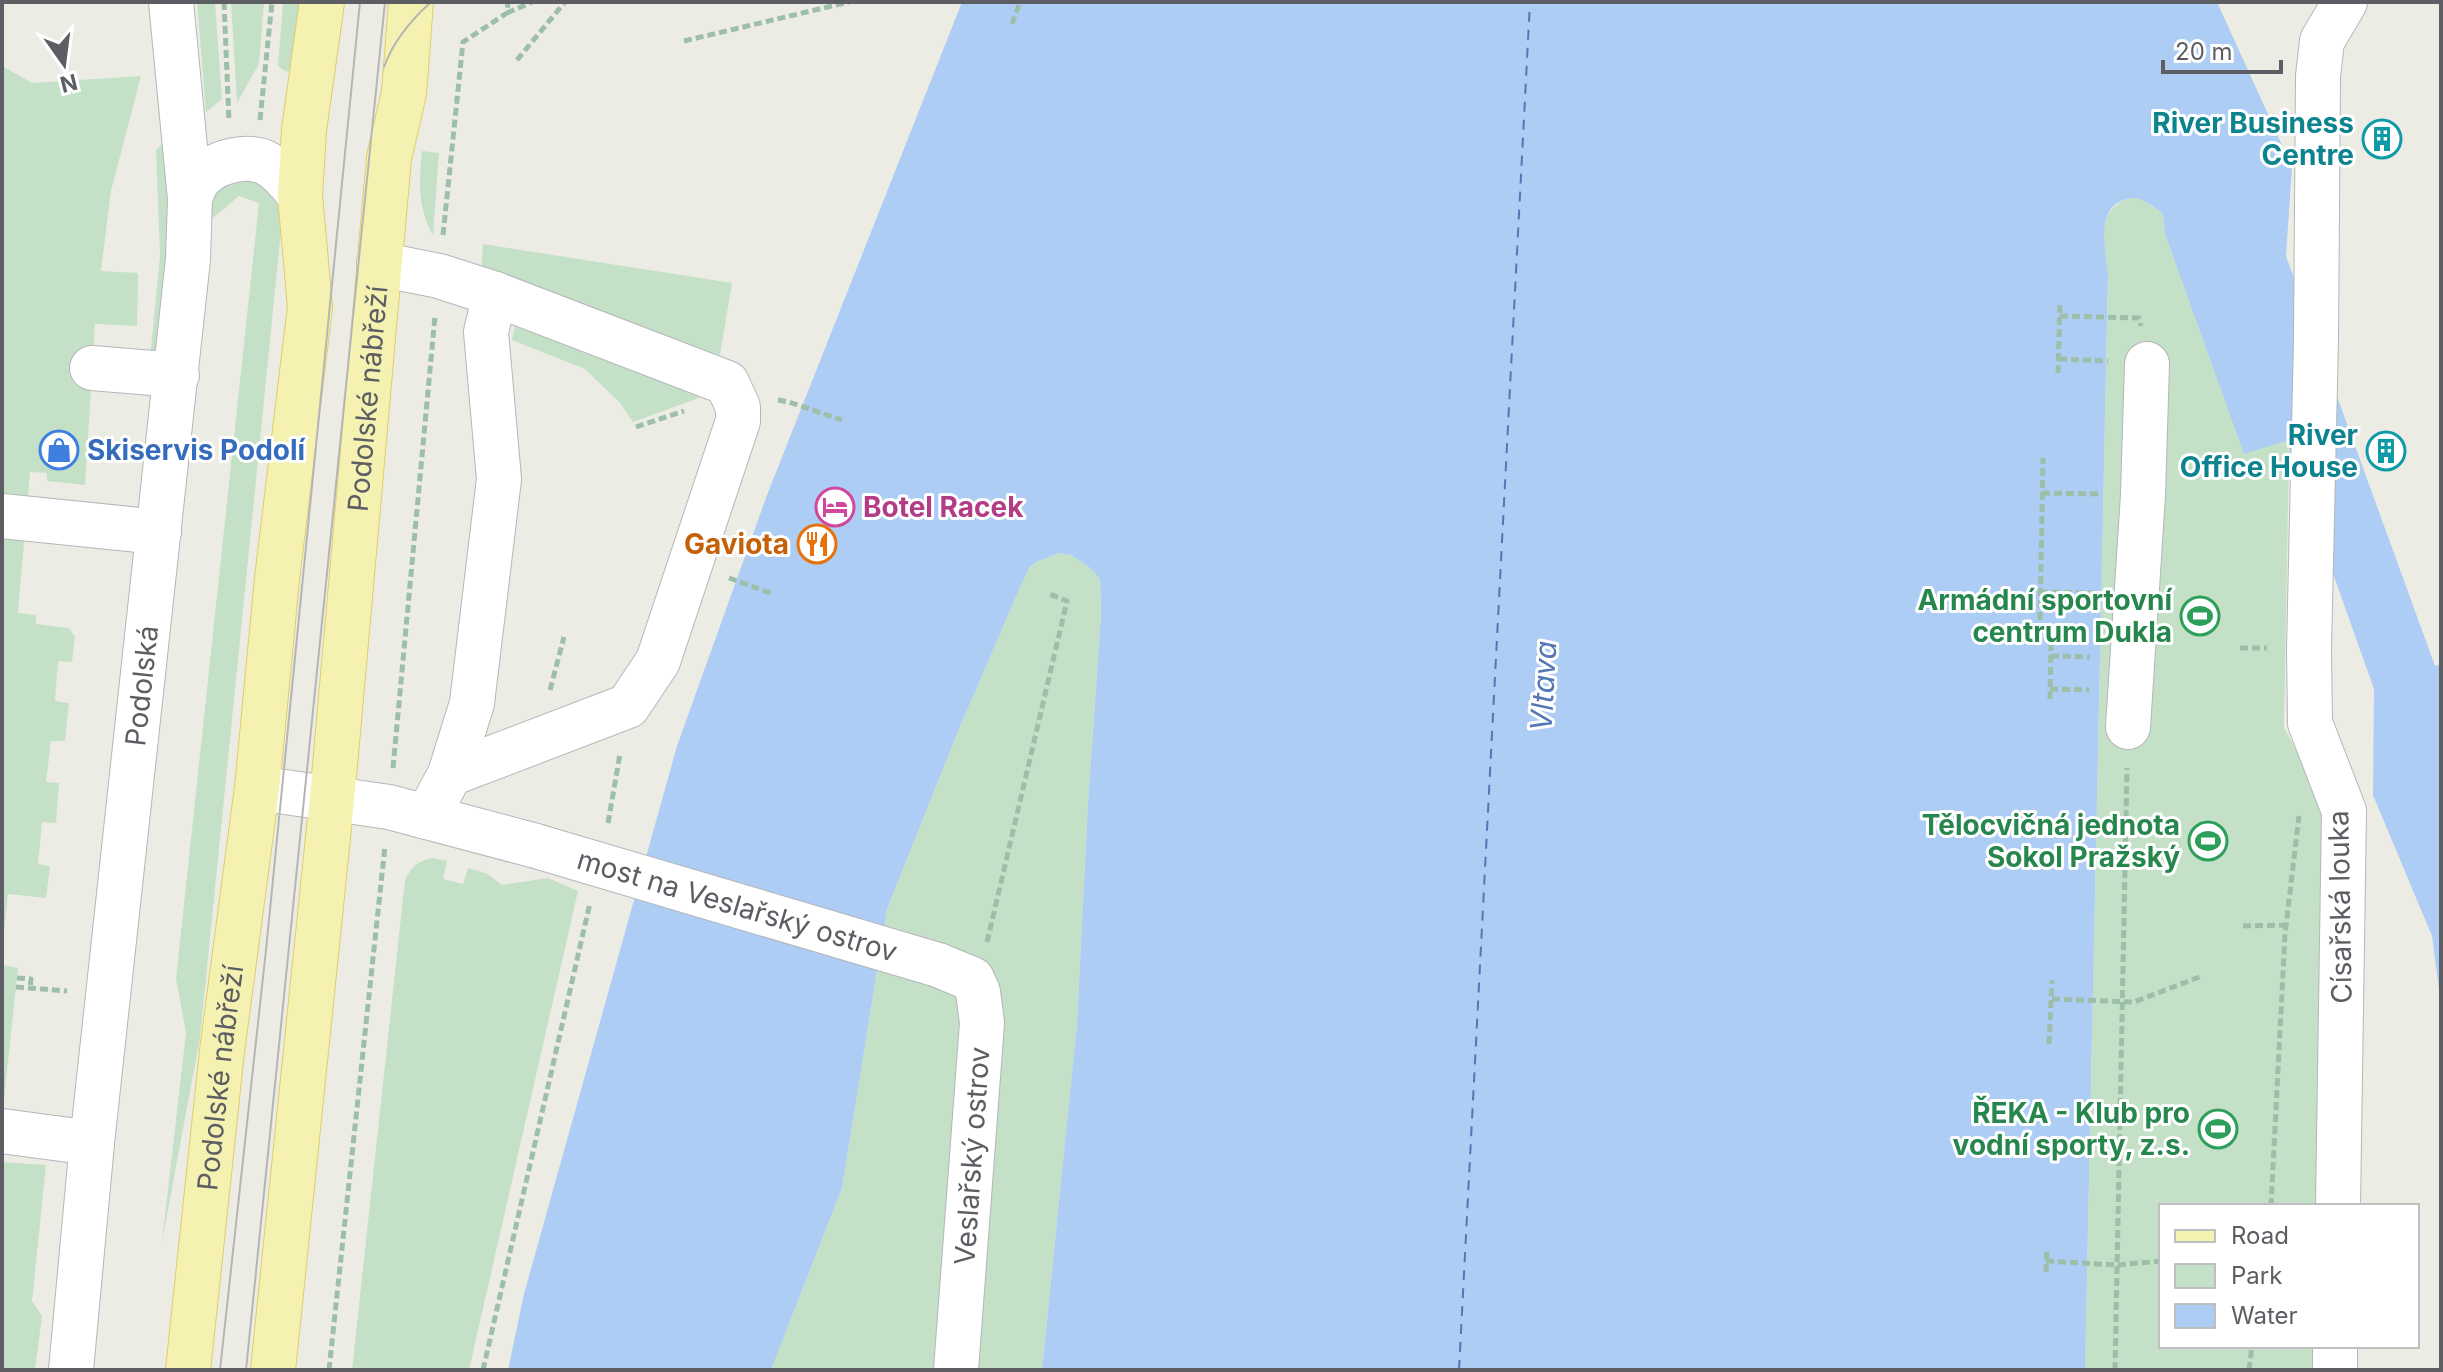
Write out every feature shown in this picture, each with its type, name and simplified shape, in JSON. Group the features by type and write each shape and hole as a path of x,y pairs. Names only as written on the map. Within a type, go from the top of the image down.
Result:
{"main road":[{"name":"Podolské nábřeží","path":"273,1370 332,799 389,158 404,93 411,2"},
{"name":"Podolské nábřeží","path":"188,1370 222,1051 257,788 277,579 310,307 300,195 304,130 326,12"}],"street":[{"name":"Císařská louka","path":"2338,1204 2344,811 2310,723 2318,76 2322,41 2341,4"},
{"name":"Podolská","path":"71,1370 92,1143 188,259 190,199 172,17"},
{"path":"190,199 203,175 215,167 245,159 268,164 300,195"},
{"path":"257,788 398,811 450,774 628,706 658,661 738,421 738,407 727,383 490,313 439,276 379,264"},
{"path":"450,774 472,703 499,479 490,313"},
{"path":"2126,362 2143,495 2128,727"},
{"path":"92,368 177,375"},
{"path":"2,516 159,532"},
{"name":"most na Veslařský ostrov","path":"398,811 536,846 955,972"},
{"name":"Veslařský ostrov","path":"955,972 978,992 982,1023 956,1370"},
{"path":"2,1131 92,1143"},
{"path":"2335,1348 2335,1370"}],"path":[{"path":"224,2 230,126"},
{"path":"259,125 272,2"},
{"path":"507,13 508,2"},
{"path":"442,247 463,42 507,13 532,2"},
{"path":"517,60 565,2"},
{"path":"684,41 849,2"},
{"path":"1012,24 1020,2"},
{"path":"2058,373 2060,303"},
{"path":"329,1370 398,811 435,313"},
{"path":"2060,316 2106,317"},
{"path":"2059,359 2126,362"},
{"path":"789,402 842,420"},
{"path":"636,427 691,408"},
{"path":"2040,620 2043,458"},
{"path":"2042,493 2103,494"},
{"path":"728,577 773,594"},
{"path":"2040,592 2101,593"},
{"path":"955,972 982,961 1067,601 1047,593"},
{"path":"2050,699 2051,644"},
{"path":"2051,656 2099,658"},
{"path":"2050,689 2099,690"},
{"path":"607,827 628,706"},
{"path":"2115,1370 2128,727"},
{"path":"2271,1204 2286,925 2299,816"},
{"path":"483,1370 593,889"},
{"path":"2243,926 2286,925"},
{"path":"2052,999 2134,1002 2202,976"},
{"path":"17,978 31,979 30,988"},
{"path":"2049,1044 2052,980"},
{"path":"16,987 68,991"},
{"path":"2046,1272 2047,1248"},
{"path":"2046,1261 2117,1265 2159,1261"},
{"path":"2249,1370 2252,1348"}],"green space":[{"path":"197,2 215,2 222,99 206,112"},
{"path":"231,2 264,2 259,64 237,103"},
{"path":"283,2 306,2 299,73 285,71 278,66"},
{"path":"2,66 32,83 141,76 111,191 101,271 138,273 137,326 95,324 85,485 47,481 47,473 30,472 18,613 36,615 36,624 69,628 75,637 72,662 58,661 55,701 69,703 65,741 51,741 46,782 59,783 56,823 42,822 38,864 50,866 46,898 8,894 2,952"},
{"path":"172,141 171,335 150,359 160,255 156,150"},
{"path":"422,151 439,153 433,235 420,194"},
{"path":"233,174 271,184 283,211 200,1038 162,1242 186,1032 176,979 259,203 239,196 203,226 203,203"},
{"path":"2130,198 2143,199 2163,214 2165,234 2244,453 2286,441 2289,451 2284,727 2328,814 2322,1204 2159,1204 2159,1348 2319,1348 2318,1370 2085,1370 2108,273 2104,229 2106,219 2119,204"},
{"path":"483,244 732,283 720,355 481,274"},
{"path":"516,319 685,387 699,398 633,422 620,403 585,369 512,340"},
{"path":"1059,553 1071,555 1100,579 1101,615 1077,1024 1042,1370 771,1370 842,1188 887,909 959,729 1029,568"},
{"path":"432,858 447,861 443,879 463,884 468,868 488,874 502,885 548,878 578,891 469,1370 352,1370 405,880 416,865"},
{"path":"2,965 18,968 2,1118"},
{"path":"2,1162 46,1165 32,1301 42,1316 35,1370 2,1370"}],"water":[{"name":"Vltava","path":"962,2 2217,2 2292,167 2286,256 2435,666 2441,664 2441,1005 2432,936 2373,795 2374,689 2286,441 2244,454 2165,234 2163,214 2145,201 2130,198 2115,205 2109,212 2104,232 2108,273 2085,1370 1042,1370 1077,1024 1101,615 1100,579 1071,555 1059,553 1029,568 959,729 887,909 842,1188 771,1370 508,1370 524,1294 677,746 767,495"}],"ferry route":[{"path":"1459,1370 1530,2"}],"tram line":[{"path":"220,1370 266,950 360,2"},
{"path":"246,1370 385,2"},
{"path":"384,67 403,32 431,2"}],"place":[{"name":"River Business Centre","path":"2382,139"},
{"name":"Skiservis Podolí","path":"59,450"},
{"name":"River Office House","path":"2386,451"},
{"name":"Botel Racek","path":"835,507"},
{"name":"Gaviota","path":"817,544"},
{"name":"Armádní sportovní centrum Dukla","path":"2200,616"},
{"name":"Tělocvičná jednota Sokol Pražský","path":"2208,841"},
{"name":"ŘEKA - Klub pro vodní sporty, z.s.","path":"2218,1129"}]}
